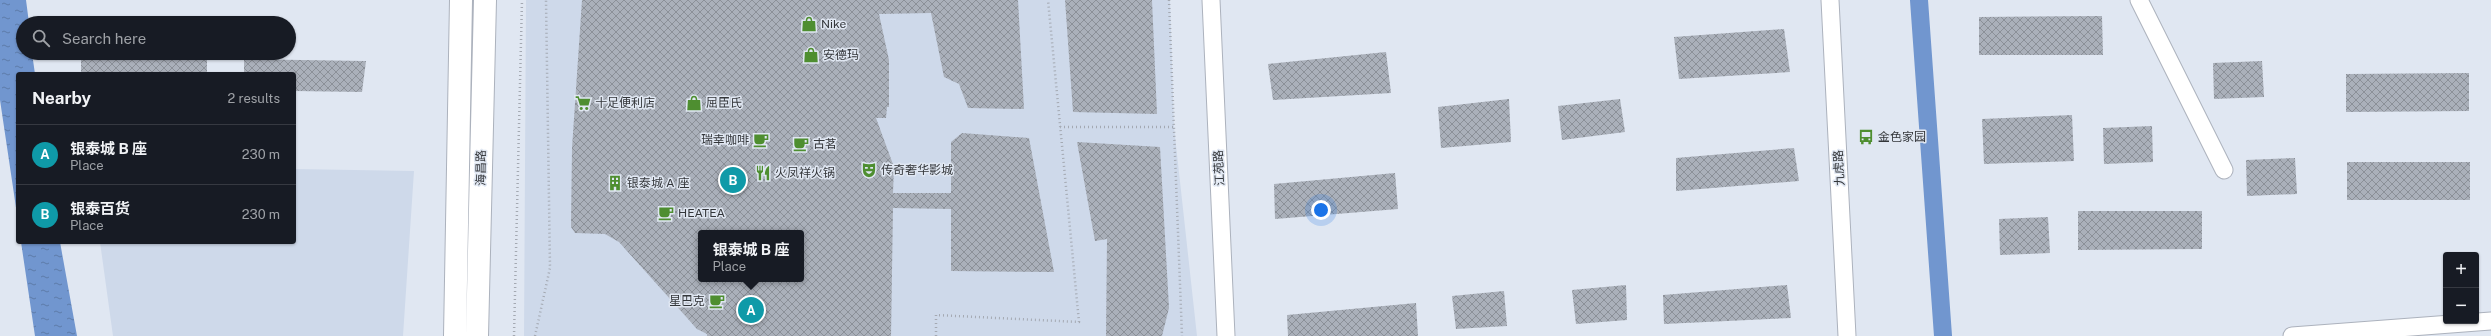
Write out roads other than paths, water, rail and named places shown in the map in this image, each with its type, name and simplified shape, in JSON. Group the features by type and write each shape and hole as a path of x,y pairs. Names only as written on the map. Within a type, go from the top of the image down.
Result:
{"main road":[{"name":"海昌路","path":"455,336 461,0"},
{"name":"海昌路","path":"477,336 485,0"}],"street":[{"name":"江苑路","path":"1211,0 1226,336"},
{"name":"九虎路","path":"1830,0 1847,336"},
{"path":"2139,0 2224,170"},
{"path":"2292,336 2491,321"}],"water":[{"path":"0,0 26,0 28,16 16,16 16,60 33,60 35,72 16,72 16,208 0,100"},
{"path":"21,244 60,244 77,336 35,336"}],"waterway":[{"path":"1919,0 1943,336"}],"place":[{"name":"Nike","path":"809,24"},
{"name":"安德玛","path":"811,55"},
{"name":"十足便利店","path":"583,103"},
{"name":"屈臣氏","path":"694,103"},
{"name":"金色家园","path":"1866,137"},
{"name":"瑞幸咖啡","path":"761,140"},
{"name":"古茗","path":"801,144"},
{"name":"传奇奢华影城","path":"869,170"},
{"name":"火凤祥火锅","path":"763,173"},
{"name":"银泰百货","path":"733,180"},
{"name":"银泰城 A 座","path":"615,183"},
{"name":"HEATEA","path":"666,213"},
{"name":"星巴克","path":"717,301"},
{"name":"银泰城 B 座","path":"751,310"}]}
